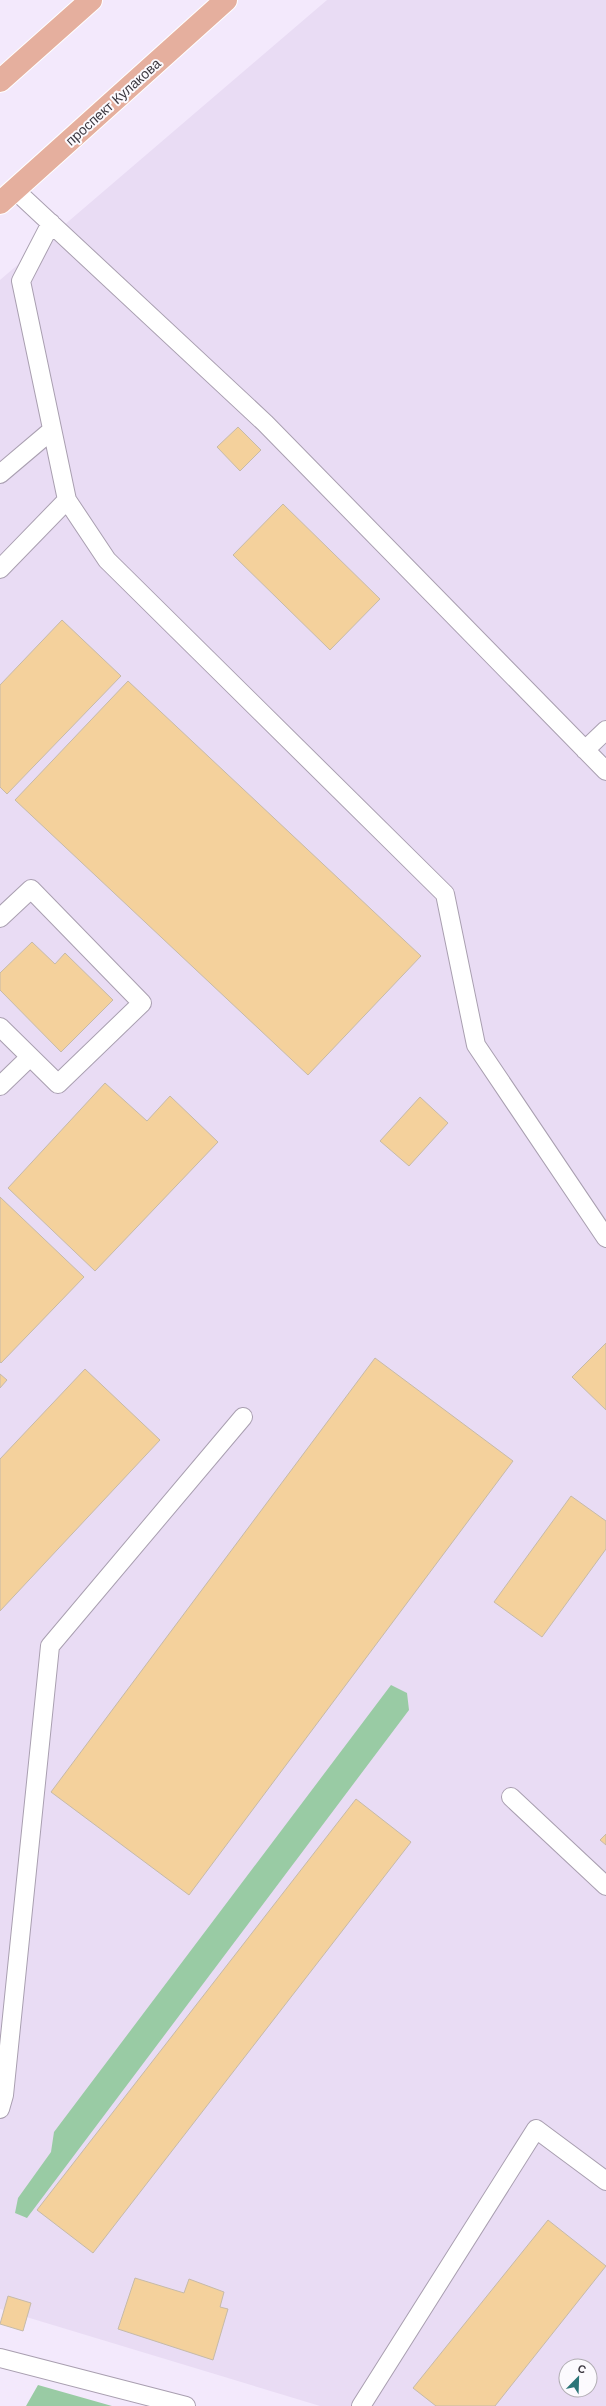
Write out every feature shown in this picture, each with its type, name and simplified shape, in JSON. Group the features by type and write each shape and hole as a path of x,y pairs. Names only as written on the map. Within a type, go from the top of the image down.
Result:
{"main road":[{"path":"0,81 91,0"},
{"name":"проспект Кулакова","path":"8,197 226,0"}],"lane":[{"path":"8,197 51,223 265,423 606,771"},
{"path":"51,223 21,281 67,500 107,560 445,894 476,1045 606,1238"},
{"path":"0,474 52,430"},
{"path":"0,569 67,500"},
{"path":"585,750 606,730"},
{"path":"0,918 31,889 142,1003 58,1084 0,1027"},
{"path":"0,1086 30,1057"},
{"path":"0,2108 4,2095 50,1646 244,1417"},
{"path":"511,1798 606,1886"},
{"path":"361,2406 536,2129 606,2181"},
{"path":"0,2358 186,2406"}],"shaded area":[{"path":"327,0 606,0 606,2406 320,2406 0,2309 0,280"}],"green space":[{"path":"391,1685 407,1693 409,1710 27,2218 15,2213 18,2198 51,2152 54,2132"},
{"path":"38,2385 112,2406 26,2406"}],"building":[{"path":"238,427 261,450 240,471 217,447"},
{"path":"283,504 380,599 330,650 233,555"},
{"path":"62,620 121,676 7,794 0,787 0,685"},
{"path":"128,681 421,956 308,1075 15,800"},
{"path":"32,942 55,964 65,953 113,1000 61,1052 0,990 0,973"},
{"path":"105,1083 147,1121 170,1096 218,1142 95,1271 8,1188"},
{"path":"420,1097 448,1123 409,1166 380,1141"},
{"path":"0,1197 84,1277 1,1363 0,1362"},
{"path":"606,1343 606,1410 572,1377"},
{"path":"375,1358 513,1461 189,1895 51,1792"},
{"path":"85,1369 160,1440 0,1611 0,1459"},
{"path":"0,1374 7,1380 0,1388"},
{"path":"571,1496 606,1521 606,1549 542,1637 494,1602"},
{"path":"356,1799 411,1842 93,2253 37,2210"},
{"path":"606,1834 606,1845 600,1840"},
{"path":"548,2220 606,2266 495,2406 436,2406 413,2388"},
{"path":"135,2278 184,2293 189,2279 224,2292 220,2307 228,2309 213,2360 118,2329"},
{"path":"8,2296 31,2303 23,2331 0,2324"}]}
